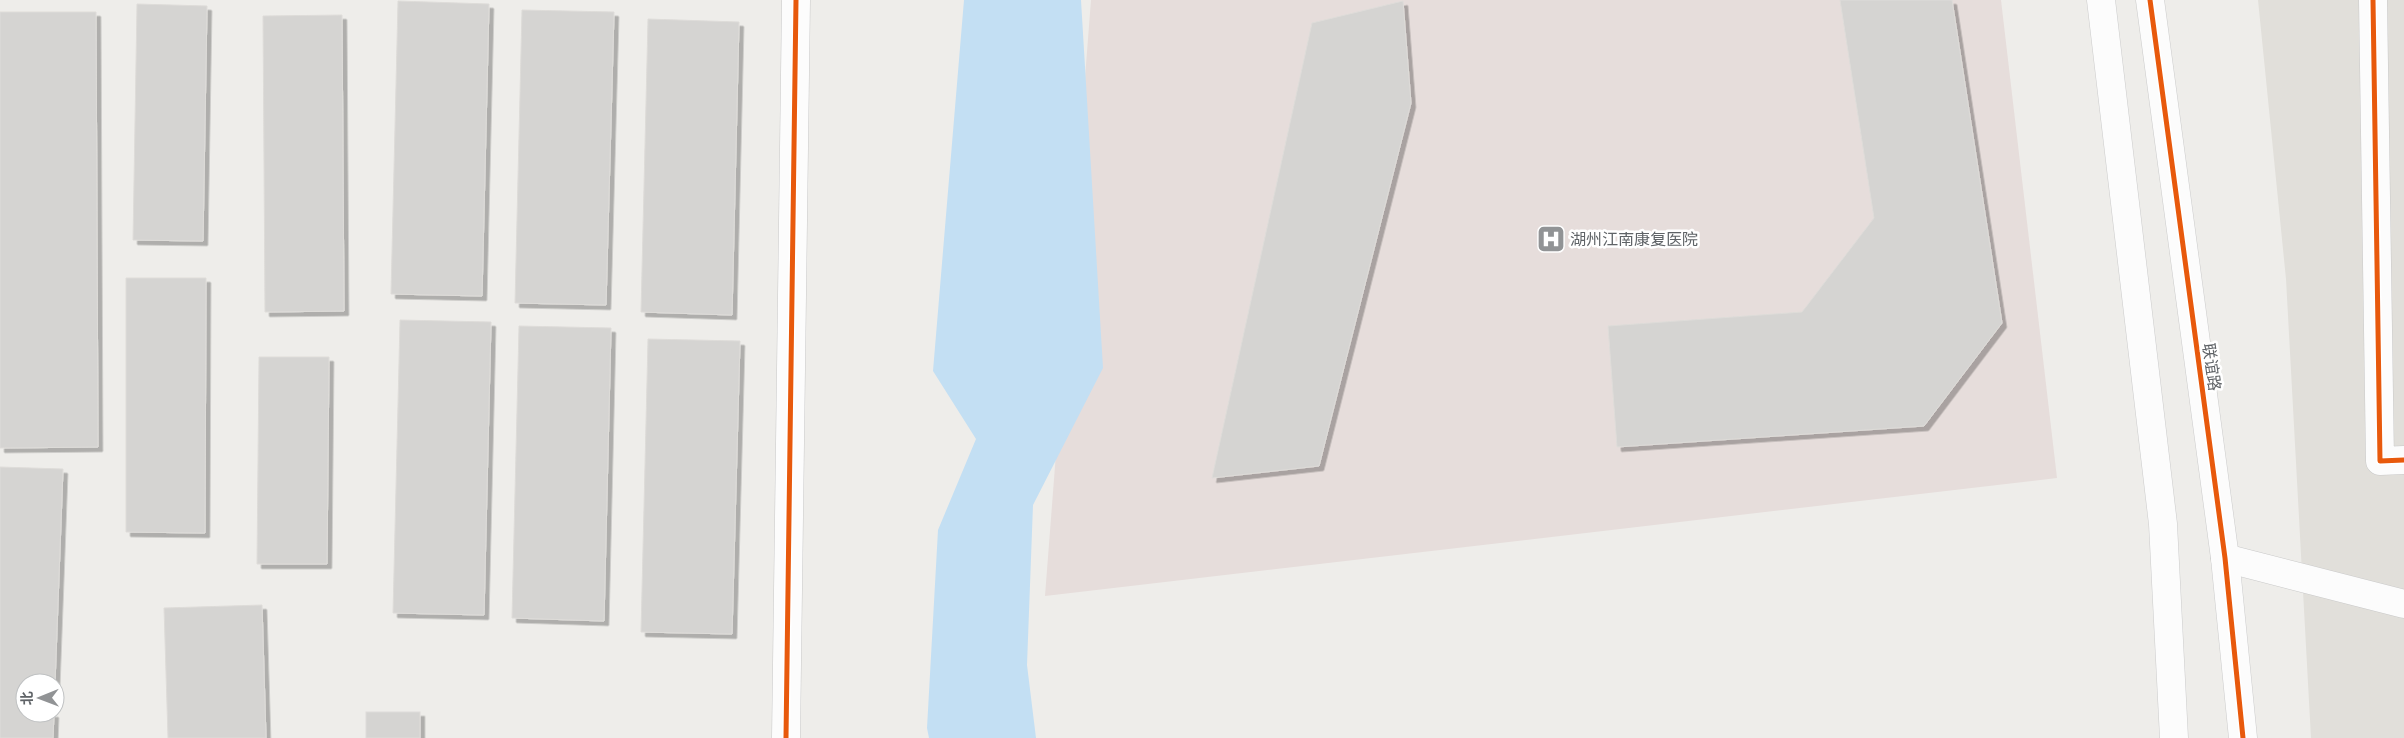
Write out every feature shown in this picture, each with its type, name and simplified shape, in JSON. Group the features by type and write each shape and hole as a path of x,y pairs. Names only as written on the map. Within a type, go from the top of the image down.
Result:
{"street":[{"path":"786,738 796,0"},
{"path":"2101,0 2163,524 2174,738"},
{"name":"联谊路","path":"2150,0 2225,558 2243,738"},
{"path":"2373,0 2380,460 2404,460"},
{"path":"2225,558 2404,604"}],"shaded area":[{"name":"湖州江南康复医院","path":"1091,0 2001,0 2057,478 1045,596"},
{"path":"2258,0 2404,0 2404,738 2311,738 2286,279"}],"water":[{"path":"964,0 1081,0 1103,368 1033,505 1027,665 1036,738 929,738 927,728 938,530 976,439 933,371"}],"building":[{"path":"1840,0 1952,0 2002,323 1924,426 1617,447 1608,326 1802,312 1874,218"},
{"path":"398,1 489,4 482,296 391,294"},
{"path":"1403,1 1411,103 1319,466 1212,478 1312,23"},
{"path":"137,4 207,6 203,241 133,240"},
{"path":"522,10 614,12 606,305 515,303"},
{"path":"0,12 96,12 98,447 0,448"},
{"path":"342,15 344,311 265,312 263,16"},
{"path":"648,19 739,22 732,315 641,312"},
{"path":"126,278 206,278 205,533 126,532"},
{"path":"400,320 491,322 484,615 393,613"},
{"path":"519,326 611,328 604,621 512,618"},
{"path":"648,339 740,341 732,634 641,632"},
{"path":"259,357 329,357 327,564 257,564"},
{"path":"0,467 63,469 55,673 15,673 15,723 54,723 53,738 0,738"},
{"path":"262,605 266,738 168,738 164,608"},
{"path":"366,712 420,712 420,738 366,738"}],"cycle path":[{"path":"786,738 796,0"},
{"path":"2150,0 2225,558 2243,738"},
{"path":"2373,0 2380,461 2404,460"}],"place":[{"name":"湖州江南康复医院","path":"1551,239"}]}
